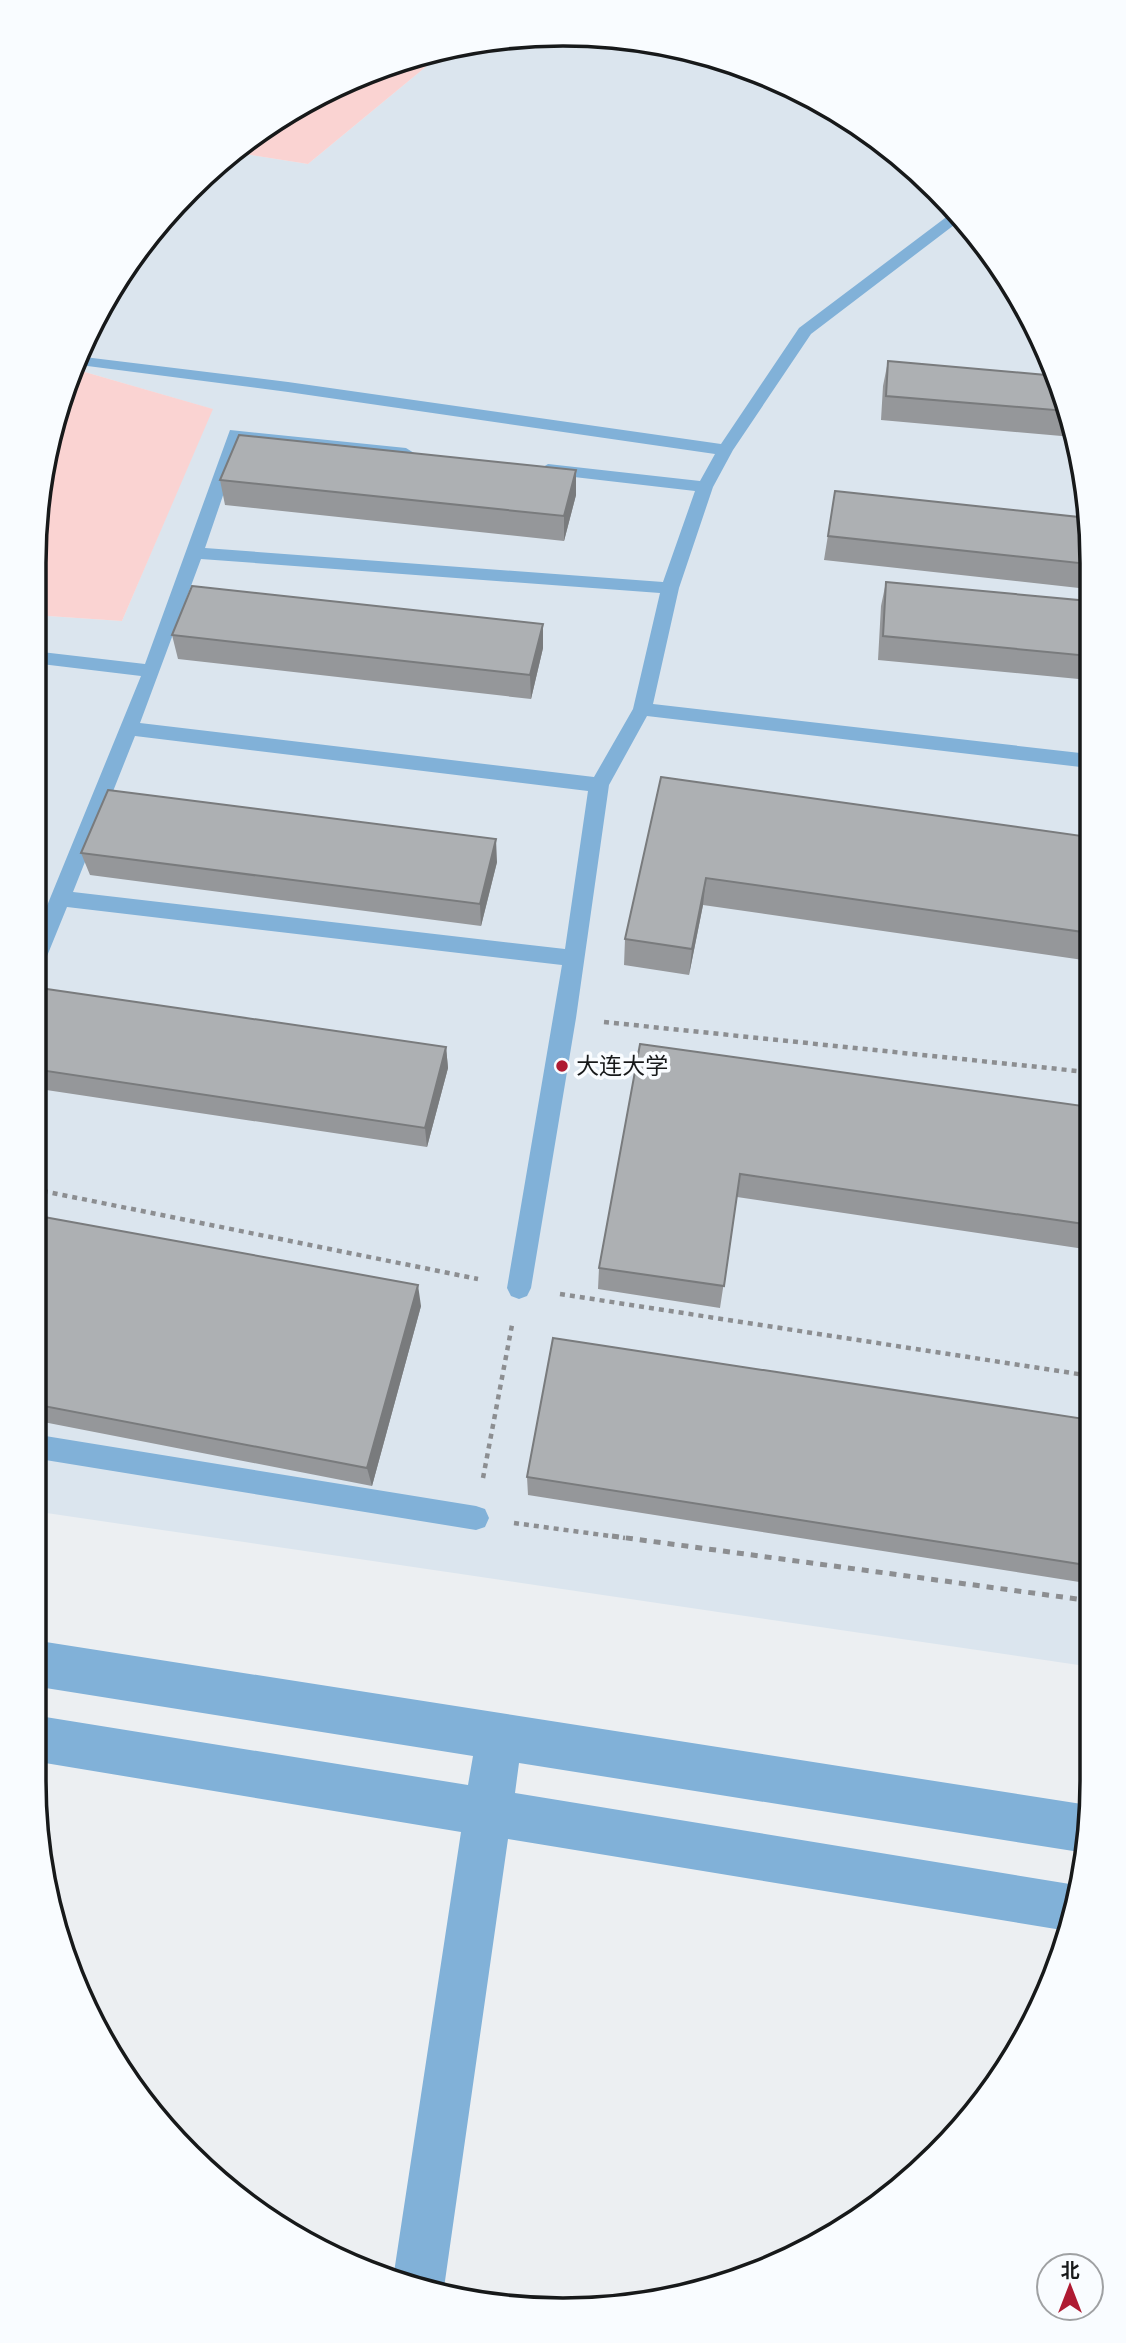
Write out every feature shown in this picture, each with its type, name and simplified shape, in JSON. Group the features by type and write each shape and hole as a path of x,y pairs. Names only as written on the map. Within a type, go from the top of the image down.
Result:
{"street":[{"path":"46,1665 1078,1827"},
{"path":"420,2277 499,1737"},
{"path":"46,1740 1065,1906"}],"lane":[{"path":"519,1288 565,1018 600,786 642,709 670,588 705,487 725,450 805,331 951,221"},
{"path":"87,362 288,387 725,450"},
{"path":"46,932 130,729 195,554 236,433 429,456"},
{"path":"526,467 705,487"},
{"path":"195,554 670,588"},
{"path":"46,659 152,671"},
{"path":"642,709 1080,760"},
{"path":"130,729 600,786"},
{"path":"59,898 574,958"},
{"path":"46,1448 476,1518"}],"path":[{"path":"565,1018 1080,1071"},
{"path":"46,1192 519,1288 1080,1374"},
{"path":"519,1288 476,1518 1080,1599"}],"shaded area":[{"name":"大连大学","path":"529,47 597,47 664,55 729,73 792,99 822,115 878,152 929,197 974,248 1011,304 1027,334 1041,365 1063,429 1071,462 1079,529 1080,1665 46,1513 46,616 122,621 212,409 83,371 99,334 133,275 152,248 197,197 245,154 308,164 431,63 462,55"},
{"path":"431,63 308,164 245,154 275,133 334,99 365,85"},
{"path":"83,371 213,409 122,621 46,616 50,495 63,429"}],"building":[{"path":"888,361 1045,375 1057,410 886,396"},
{"path":"239,435 576,470 564,516 220,480"},
{"path":"835,491 1078,517 1080,563 828,536"},
{"path":"886,582 1080,600 1080,655 883,636"},
{"path":"192,586 543,624 530,675 172,635"},
{"path":"661,777 1080,836 1080,932 706,878 692,949 625,939"},
{"path":"108,790 496,839 480,904 81,853"},
{"path":"46,989 446,1047 425,1128 46,1071"},
{"path":"640,1044 1080,1106 1080,1223 740,1174 724,1286 599,1268"},
{"path":"46,1217 418,1285 367,1468 46,1406"},
{"path":"553,1338 1080,1418 1080,1564 527,1477"}],"place":[{"name":"大连大学","path":"562,1066"}]}
